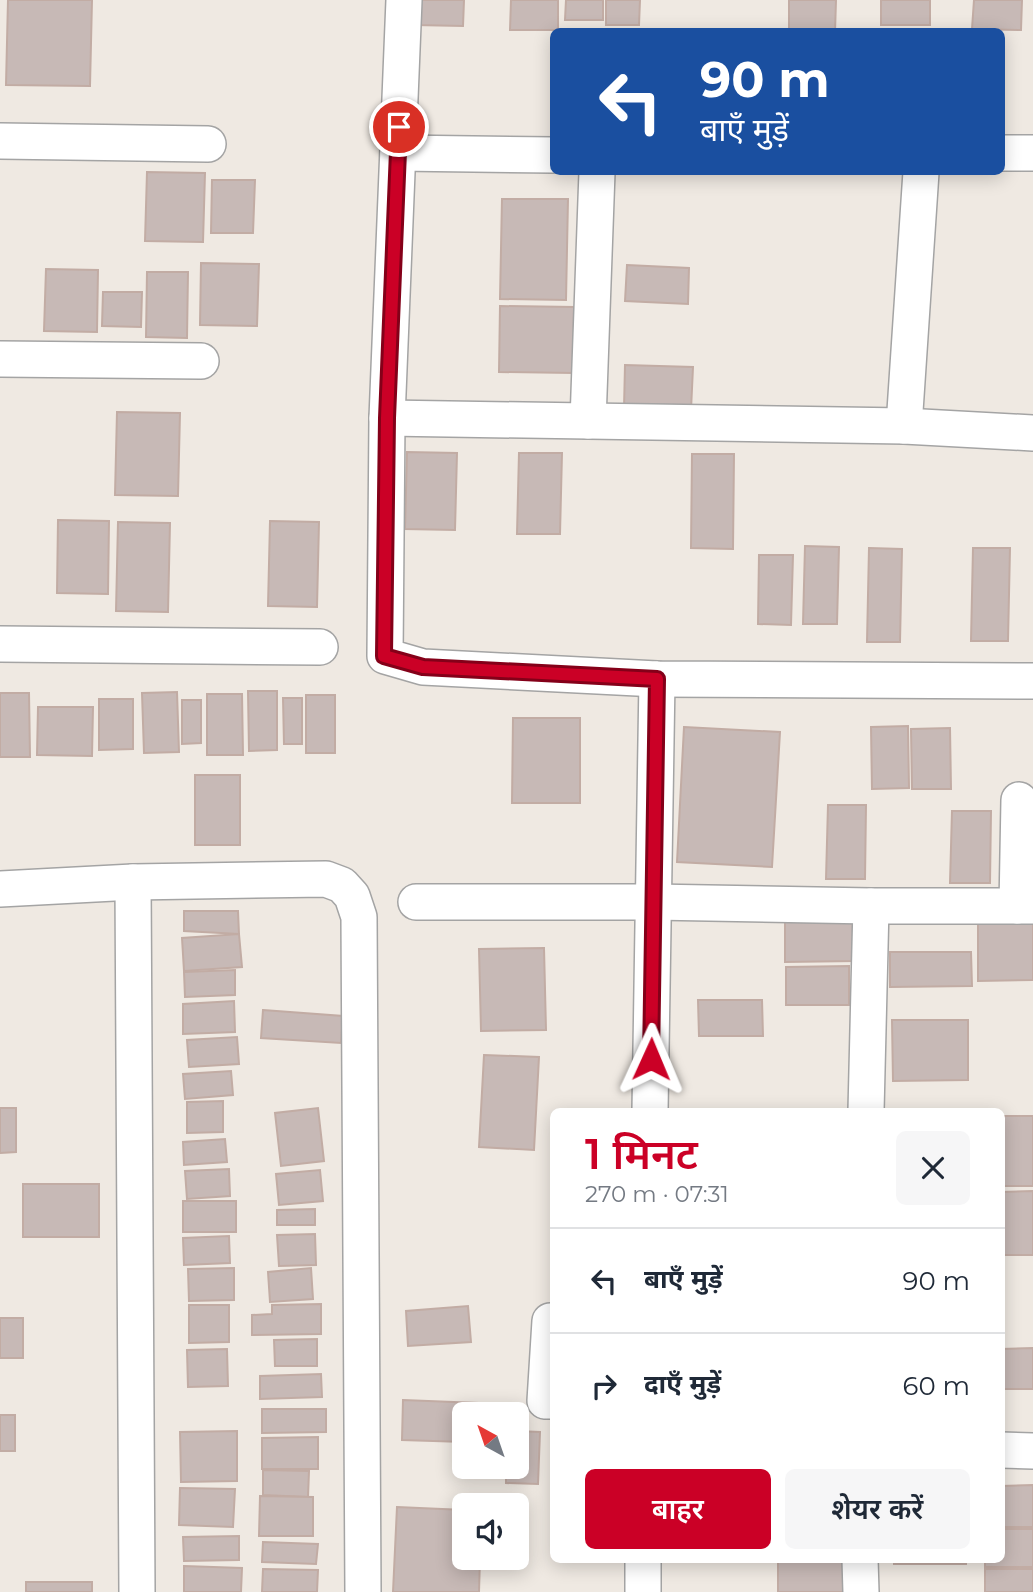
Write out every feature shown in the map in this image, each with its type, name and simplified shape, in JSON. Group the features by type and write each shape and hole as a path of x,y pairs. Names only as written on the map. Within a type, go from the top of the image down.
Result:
{"street":[{"path":"404,0 387,418 384,656 423,667 657,679 1033,681"},
{"path":"0,141 208,144"},
{"path":"398,153 550,155"},
{"path":"1005,153 1033,153"},
{"path":"587,421 597,175"},
{"path":"904,426 921,175"},
{"path":"0,359 201,361"},
{"path":"387,418 904,426 1033,433"},
{"path":"0,644 320,646"},
{"path":"650,1108 657,679"},
{"path":"416,902 1025,906 1019,800"},
{"path":"0,889 133,882 326,879 342,885 352,896 359,917 363,1592"},
{"path":"133,882 137,1592"},
{"path":"866,1108 871,906"},
{"path":"550,1321 545,1401 550,1401"},
{"path":"1005,1450 1033,1451"},
{"path":"643,1563 643,1592"},
{"path":"860,1563 861,1592"}],"building":[{"path":"8,0 92,0 90,86 6,85"},
{"path":"416,0 464,0 463,26 415,25"},
{"path":"511,0 558,0 558,28 510,30"},
{"path":"566,0 603,0 603,20 565,20"},
{"path":"606,0 640,0 639,25 606,25"},
{"path":"789,0 836,0 835,28 789,28"},
{"path":"881,0 930,0 930,25 881,25"},
{"path":"974,0 1022,0 1021,30 972,28"},
{"path":"147,172 205,173 203,242 145,241"},
{"path":"212,180 255,180 253,233 211,233"},
{"path":"502,199 568,199 566,300 500,299"},
{"path":"201,263 259,264 257,326 200,325"},
{"path":"627,265 689,268 688,304 625,301"},
{"path":"46,269 98,270 97,332 44,331"},
{"path":"147,272 188,272 187,338 146,337"},
{"path":"103,292 142,292 141,327 102,326"},
{"path":"500,306 574,307 573,373 499,372"},
{"path":"625,365 693,367 691,410 624,408"},
{"path":"117,412 180,413 178,496 115,495"},
{"path":"407,452 457,453 455,530 405,529"},
{"path":"519,453 562,453 560,534 517,534"},
{"path":"692,454 734,454 733,549 691,548"},
{"path":"58,520 109,521 108,594 57,593"},
{"path":"270,521 319,522 317,607 268,606"},
{"path":"118,522 170,523 168,612 116,611"},
{"path":"805,546 839,547 837,624 803,624"},
{"path":"869,548 902,549 900,642 867,642"},
{"path":"973,548 1010,548 1008,641 971,641"},
{"path":"759,555 793,555 791,625 758,624"},
{"path":"248,691 277,691 277,750 249,751"},
{"path":"177,692 179,752 144,753 142,693"},
{"path":"0,693 29,693 30,757 0,757"},
{"path":"207,694 242,694 243,755 207,755"},
{"path":"306,695 335,695 335,753 306,753"},
{"path":"283,698 302,698 302,744 284,744"},
{"path":"99,699 133,699 133,749 99,750"},
{"path":"182,700 201,700 201,743 182,744"},
{"path":"38,707 93,707 92,756 37,755"},
{"path":"513,718 580,718 580,803 512,803"},
{"path":"908,726 909,788 872,789 871,727"},
{"path":"684,727 780,732 772,867 677,862"},
{"path":"950,728 951,789 912,789 911,729"},
{"path":"195,775 240,775 240,845 195,845"},
{"path":"828,805 866,805 865,879 826,879"},
{"path":"952,811 991,811 990,883 950,883"},
{"path":"978,909 1033,909 1033,980 978,981"},
{"path":"184,911 238,911 239,934 184,931"},
{"path":"785,917 856,917 856,961 785,962"},
{"path":"239,934 242,967 184,971 182,938"},
{"path":"544,948 546,1030 481,1031 479,949"},
{"path":"890,952 971,952 972,986 890,987"},
{"path":"849,966 849,1005 786,1005 786,967"},
{"path":"235,970 235,995 185,997 184,972"},
{"path":"698,1000 762,1000 763,1036 699,1036"},
{"path":"234,1001 235,1032 183,1034 183,1004"},
{"path":"263,1010 343,1016 341,1043 261,1038"},
{"path":"892,1020 968,1020 968,1080 893,1081"},
{"path":"237,1037 239,1064 189,1067 187,1040"},
{"path":"484,1055 539,1057 534,1150 479,1147"},
{"path":"231,1071 233,1095 185,1099 183,1074"},
{"path":"223,1101 223,1132 187,1133 187,1102"},
{"path":"0,1108 16,1108 16,1152 0,1153"},
{"path":"318,1108 324,1161 281,1166 275,1113"},
{"path":"1005,1116 1033,1116 1033,1186 1005,1186"},
{"path":"225,1139 227,1162 184,1165 183,1142"},
{"path":"229,1169 230,1196 187,1199 185,1171"},
{"path":"320,1170 323,1201 279,1205 276,1174"},
{"path":"23,1184 99,1184 99,1237 23,1237"},
{"path":"1033,1191 1033,1255 1005,1255 1005,1192"},
{"path":"183,1201 236,1201 236,1232 183,1232"},
{"path":"315,1209 315,1225 277,1225 277,1210"},
{"path":"315,1234 316,1265 279,1266 277,1235"},
{"path":"229,1236 230,1263 184,1265 183,1238"},
{"path":"234,1268 234,1300 189,1301 188,1269"},
{"path":"311,1268 313,1299 270,1302 268,1272"},
{"path":"321,1304 321,1334 252,1335 252,1315 272,1314 272,1305"},
{"path":"189,1305 229,1305 229,1342 189,1343"},
{"path":"468,1306 471,1342 408,1346 406,1311"},
{"path":"0,1318 23,1318 23,1358 0,1358"},
{"path":"317,1339 317,1366 275,1366 274,1340"},
{"path":"1033,1348 1033,1389 1005,1389 1005,1349"},
{"path":"227,1349 228,1386 188,1387 187,1350"},
{"path":"321,1374 322,1397 260,1399 260,1376"},
{"path":"403,1400 453,1402 452,1442 402,1440"},
{"path":"262,1409 326,1409 326,1432 262,1433"},
{"path":"0,1415 15,1415 15,1451 0,1451"},
{"path":"237,1431 237,1481 181,1482 180,1432"},
{"path":"529,1432 540,1432 538,1484 506,1483 506,1479 529,1479"},
{"path":"318,1437 318,1469 262,1469 262,1438"},
{"path":"263,1470 309,1471 308,1497 263,1495"},
{"path":"1033,1485 1033,1527 1005,1527 1005,1486"},
{"path":"180,1488 235,1489 233,1527 179,1525"},
{"path":"260,1496 313,1497 313,1536 259,1536"},
{"path":"397,1507 452,1509 452,1570 480,1570 479,1592 393,1592"},
{"path":"1005,1529 1033,1529 1033,1567 985,1567 985,1563 1005,1563"},
{"path":"239,1536 239,1560 184,1561 183,1537"},
{"path":"263,1542 318,1544 316,1564 262,1562"},
{"path":"778,1563 844,1563 844,1592 778,1592"},
{"path":"894,1563 966,1563 966,1564"},
{"path":"184,1566 242,1568 241,1592 184,1592"},
{"path":"263,1569 318,1570 317,1592 262,1592"},
{"path":"985,1569 1033,1569 1033,1592 985,1592"},
{"path":"26,1582 92,1582 92,1592 26,1592"}],"route":[{"path":"399,127 387,418 384,656 423,667 657,679 651,1059"}]}
